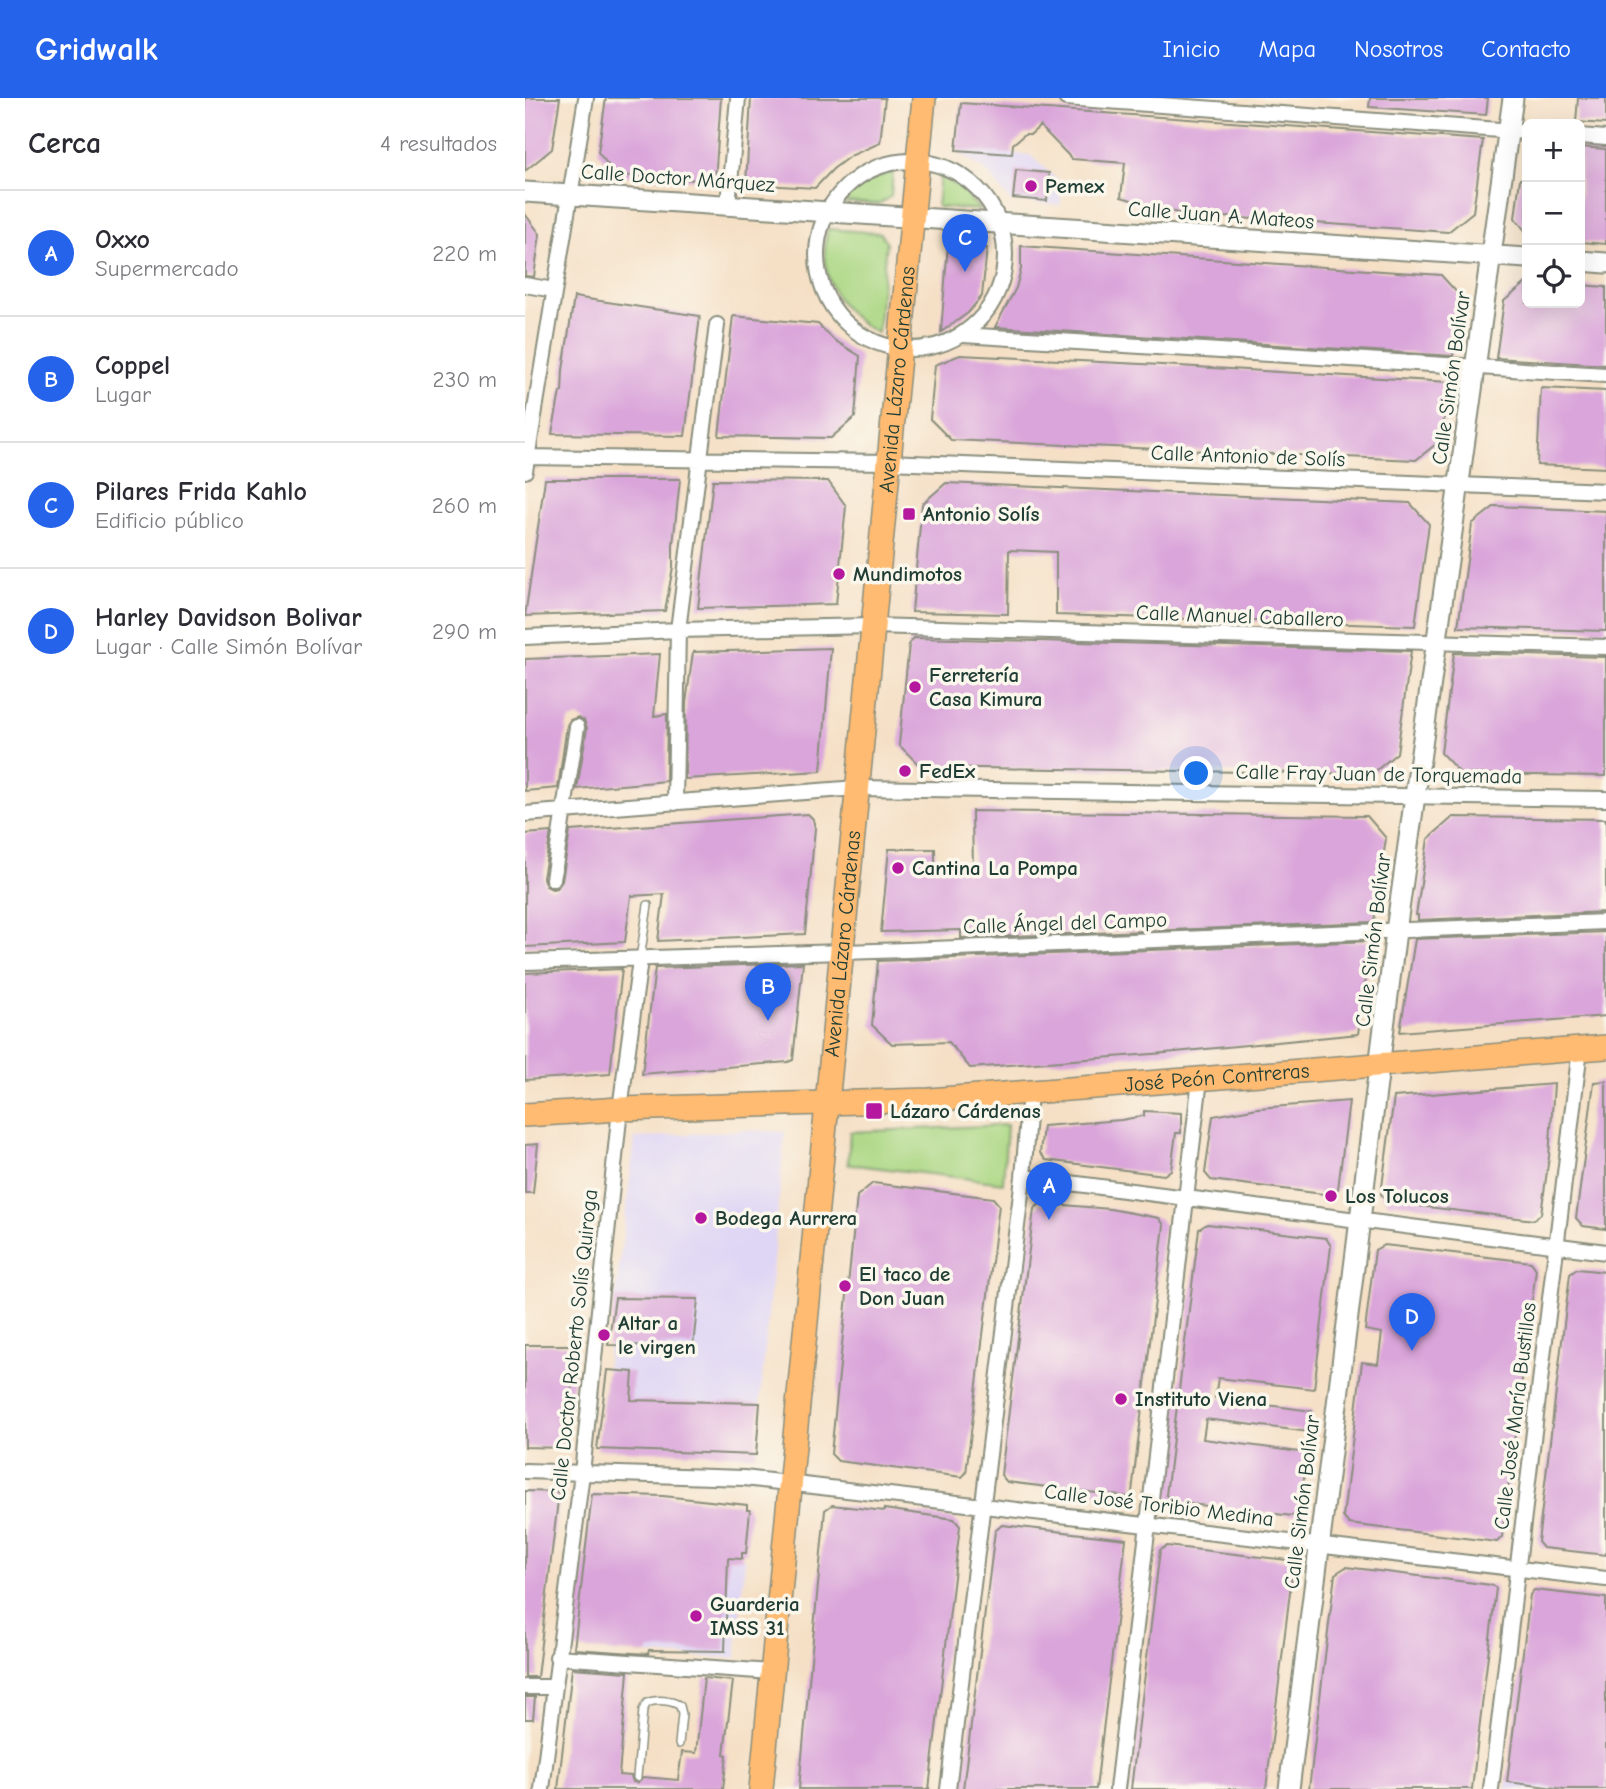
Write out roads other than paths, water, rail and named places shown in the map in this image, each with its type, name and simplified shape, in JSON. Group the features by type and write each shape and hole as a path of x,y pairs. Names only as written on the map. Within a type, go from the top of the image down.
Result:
{"main road":[{"name":"Avenida Lázaro Cárdenas","path":"761,1789 924,98"},
{"name":"José Peón Contreras","path":"525,1115 619,1109 929,1100 1606,1047"}],"street":[{"path":"526,462 586,98"},
{"path":"728,204 738,98"},
{"path":"1066,98 1518,131"},
{"name":"Calle Simón Bolívar","path":"1289,1789 1396,931 1491,255 1518,131 1513,98"},
{"path":"1585,136 1606,138"},
{"path":"902,161 918,161 930,162 954,171 983,193 1001,223 1006,245 1006,265 1001,286 992,305 979,322 963,335 943,345 899,349 884,346 862,336 844,322 829,303 820,281 816,257 819,234 827,212 841,192 858,177 879,167 902,161"},
{"name":"Calle Doctor Márquez","path":"525,192 912,218"},
{"name":"Calle Juan A. Mateos","path":"912,218 1522,258"},
{"path":"1585,261 1606,263"},
{"path":"525,285 554,290"},
{"path":"675,803 678,630 717,326"},
{"path":"963,335 1606,375"},
{"name":"Calle Antonio de Solís","path":"526,462 700,459 888,462 1606,491"},
{"name":"Calle Manuel Caballero","path":"525,637 678,630 873,626 1606,648"},
{"path":"553,879 577,727"},
{"name":"Calle Fray Juan de Torquemada","path":"525,814 857,788 1606,799"},
{"name":"Calle Ángel del Campo","path":"525,962 841,953 1606,922"},
{"name":"Calle Doctor Roberto Solís Quiroga","path":"542,1789 582,1473 619,1109 640,960"},
{"name":"Calle José María Bustillos","path":"1491,1789 1580,1049"},
{"path":"1117,1789 1200,1079"},
{"path":"948,1789 1023,1177 1030,1092"},
{"path":"1023,1177 1606,1252"},
{"name":"Calle José Toribio Medina","path":"525,1471 790,1483 1606,1579"},
{"path":"558,1657 772,1672"},
{"path":"525,1687 555,1687"}],"lane":[{"name":"Calle Doctor Roberto Solís Quiroga","path":"640,960 648,905"},
{"path":"637,1777 643,1710 647,1703 673,1702 680,1706 682,1714 679,1744"}],"place":[{"name":"Pemex","path":"1031,186"},
{"name":"Pilares Frida Kahlo","path":"965,272"},
{"name":"Antonio Solís","path":"909,514"},
{"name":"Mundimotos","path":"839,574"},
{"name":"Ferretería Casa Kimura","path":"915,687"},
{"name":"FedEx","path":"905,771"},
{"name":"Cantina La Pompa","path":"898,868"},
{"name":"Coppel","path":"768,1021"},
{"name":"Lázaro Cárdenas","path":"874,1111"},
{"name":"Los Tolucos","path":"1331,1196"},
{"name":"Bodega Aurrera","path":"701,1218"},
{"name":"Oxxo","path":"1049,1220"},
{"name":"El taco de Don Juan","path":"845,1286"},
{"name":"Altar a le virgen","path":"604,1335"},
{"name":"Harley Davidson Bolivar","path":"1412,1351"},
{"name":"Instituto Viena","path":"1121,1399"},
{"name":"Guarderia IMSS 31","path":"696,1616"}]}
